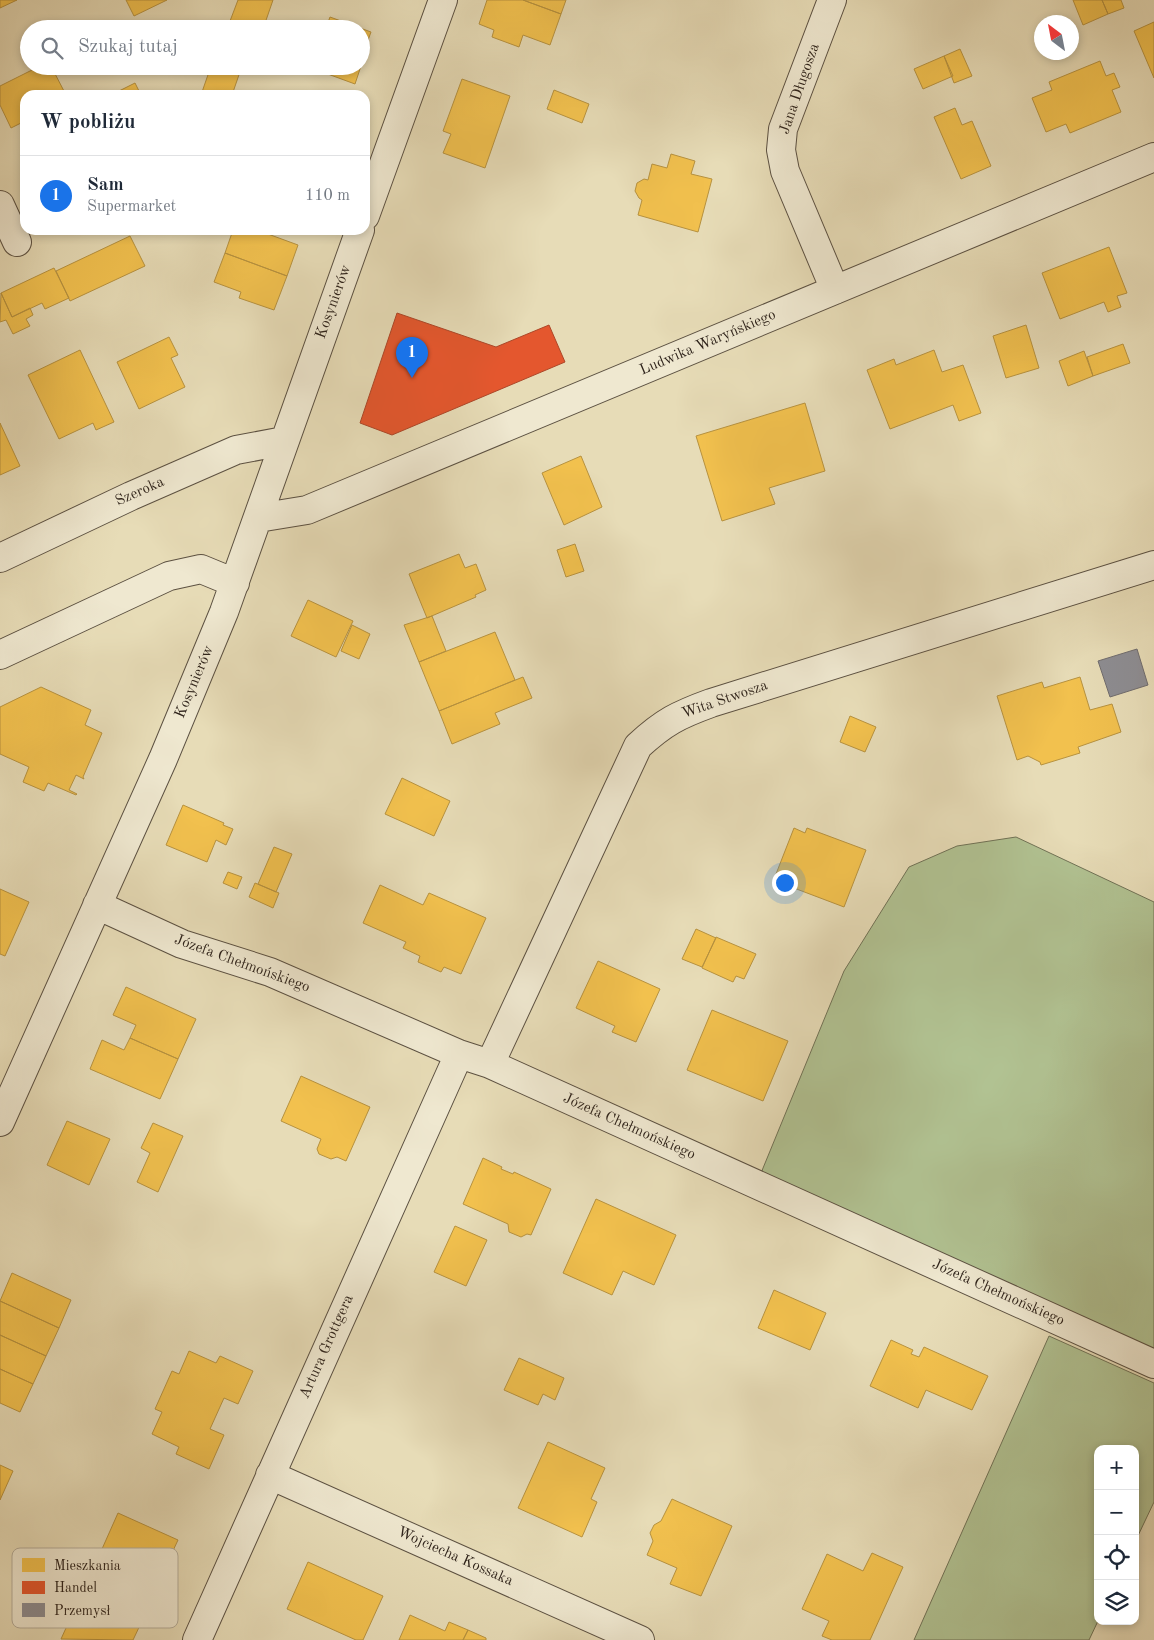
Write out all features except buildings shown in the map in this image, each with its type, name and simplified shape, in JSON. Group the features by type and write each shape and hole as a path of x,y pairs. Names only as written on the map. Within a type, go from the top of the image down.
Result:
{"street":[{"path":"370,202 443,0"},
{"name":"Jana Długosza","path":"832,0 783,129 781,150 785,171 835,290"},
{"name":"Ludwika Waryńskiego","path":"258,518 307,510 1154,157"},
{"path":"0,205 17,242"},
{"name":"Kosynierów","path":"0,1122 163,759 235,583 358,235"},
{"name":"Szeroka","path":"0,558 131,496 236,450 284,441"},
{"name":"Wita Stwosza","path":"490,1064 638,746 658,728 679,715 711,703 1154,565"},
{"path":"0,655 169,576 201,569 235,583"},
{"name":"Józefa Chełmońskiego","path":"97,905 182,944 270,972 459,1054 490,1064 1154,1364"},
{"name":"Artura Grottgera","path":"197,1640 459,1054"},
{"name":"Wojciecha Kossaka","path":"270,1475 640,1640"}],"green space":[{"path":"1016,837 1154,902 1154,1349 761,1173 844,971 909,867 957,846"},
{"path":"1049,1336 1154,1383 1154,1502 1139,1534 1139,1445 1094,1445 1094,1625 1096,1625 1089,1640 914,1640"}],"place":[{"name":"Sam","path":"412,378"}]}
